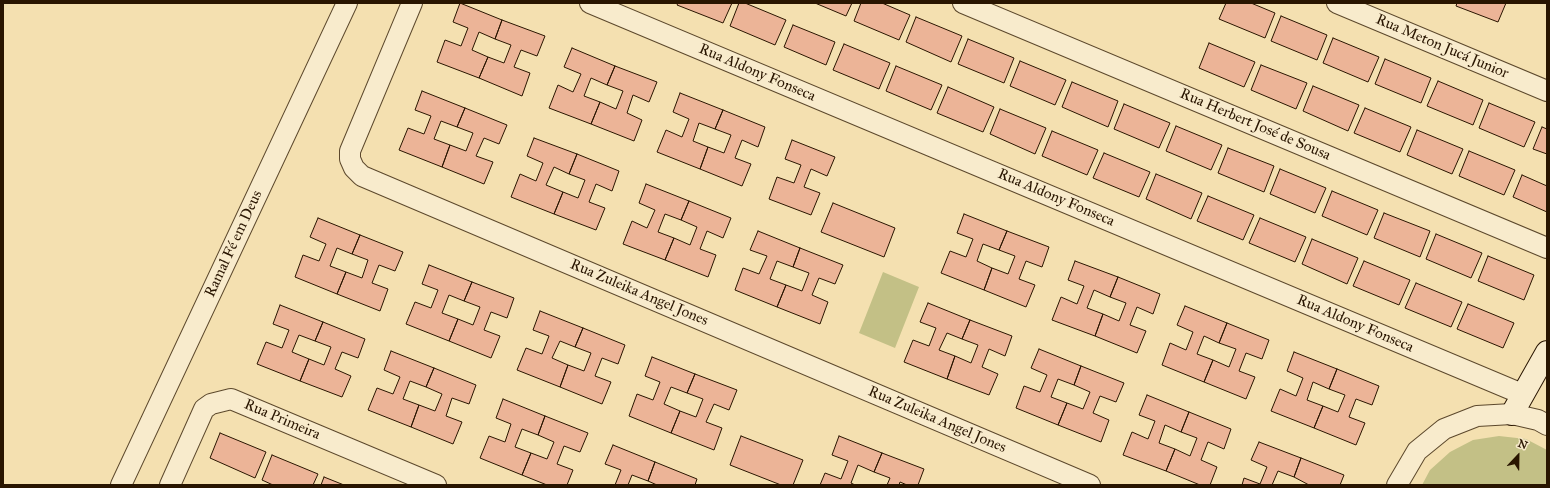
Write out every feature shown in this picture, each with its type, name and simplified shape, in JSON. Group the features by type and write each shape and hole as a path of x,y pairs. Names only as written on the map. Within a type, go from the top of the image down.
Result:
{"street":[{"name":"Ramal Fé em Deus","path":"121,485 347,3"},
{"name":"Rua Zuleika Angel Jones","path":"412,3 350,151 350,159 354,168 362,176 1090,485"},
{"name":"Rua Aldony Fonseca","path":"590,3 1522,394"},
{"name":"Rua Herbert José de Sousa","path":"963,3 1547,248"},
{"name":"Rua Meton Jucá Junior","path":"1336,3 1547,91"},
{"path":"1512,414 1547,352"},
{"name":"Rua Primeira","path":"170,485 204,409 211,404 231,399 436,485"},
{"path":"1397,485 1417,451 1444,429 1477,416 1512,414 1538,420 1547,425"}],"shaded area":[{"path":"883,272 919,287 895,348 859,333"},
{"path":"1499,436 1526,439 1547,450 1547,485 1422,485 1430,470 1450,452 1473,440"}],"building":[{"path":"460,3 502,20 495,39 479,32 472,50 488,57 479,78 437,62 445,40 461,46 468,28 453,22"},
{"path":"678,3 732,3 723,23 677,5"},
{"path":"739,3 745,3 786,20 775,45 730,26"},
{"path":"815,3 852,3 846,16"},
{"path":"861,3 882,3 910,15 899,40 854,21"},
{"path":"1226,3 1251,3 1275,13 1265,38 1219,19"},
{"path":"1457,3 1506,3 1498,22 1456,6"},
{"path":"1281,16 1327,35 1317,60 1271,41"},
{"path":"916,17 962,36 951,62 906,42"},
{"path":"502,20 545,36 537,56 521,50 514,67 530,73 522,96 479,78 488,57 504,63 511,45 495,39"},
{"path":"793,25 835,42 826,65 784,47"},
{"path":"1333,38 1379,57 1368,82 1323,63"},
{"path":"968,39 1014,58 1004,83 958,64"},
{"path":"1209,43 1255,62 1244,87 1199,68"},
{"path":"844,44 890,63 879,89 833,70"},
{"path":"572,48 615,66 607,85 591,78 584,96 600,102 591,124 549,108 558,85 573,92 581,74 564,67"},
{"path":"1385,59 1431,78 1421,103 1375,84"},
{"path":"1020,61 1066,80 1055,105 1010,86"},
{"path":"1261,65 1307,83 1296,109 1251,90"},
{"path":"615,66 657,82 649,102 633,95 627,113 642,120 634,141 591,124 600,102 616,109 623,91 607,85"},
{"path":"896,66 942,85 931,110 886,91"},
{"path":"1438,81 1483,100 1473,125 1427,106"},
{"path":"1072,82 1118,101 1108,127 1062,107"},
{"path":"1313,86 1359,105 1348,131 1303,111"},
{"path":"948,87 994,107 983,132 937,113"},
{"path":"422,91 465,108 457,127 441,121 434,139 450,145 442,167 399,150 408,128 424,134 431,116 415,110"},
{"path":"680,93 723,110 715,129 699,123 693,141 708,147 700,169 657,152 666,130 682,137 689,119 673,112"},
{"path":"1489,103 1535,122 1524,147 1479,128"},
{"path":"1124,104 1170,123 1159,148 1114,129"},
{"path":"465,108 507,125 499,144 484,138 476,156 493,162 484,184 442,167 450,145 466,151 473,133 457,127"},
{"path":"1365,108 1411,127 1400,152 1354,133"},
{"path":"1000,109 1046,128 1035,154 990,134"},
{"path":"723,110 765,127 758,147 742,140 735,158 751,164 742,186 700,169 708,147 724,153 731,135 715,129"},
{"path":"1176,126 1222,145 1211,170 1166,151"},
{"path":"1542,127 1547,129 1547,154 1533,149"},
{"path":"1417,130 1463,149 1452,174 1407,155"},
{"path":"1052,131 1098,150 1087,175 1042,156"},
{"path":"534,138 577,154 569,174 554,167 546,185 563,192 554,214 511,197 520,174 536,181 543,163 527,156"},
{"path":"792,140 835,157 827,176 811,169 804,187 820,193 811,215 769,199 777,177 794,183 801,165 785,159"},
{"path":"1228,148 1274,166 1264,192 1218,173"},
{"path":"1469,151 1515,170 1504,195 1459,176"},
{"path":"1104,153 1150,172 1139,197 1093,178"},
{"path":"577,154 619,171 612,191 596,184 589,202 605,208 596,230 554,214 563,192 578,198 585,180 569,174"},
{"path":"1280,169 1326,188 1315,213 1270,194"},
{"path":"1156,174 1202,193 1191,219 1146,199"},
{"path":"1522,175 1547,186 1547,212 1513,197"},
{"path":"646,184 689,201 681,220 665,214 658,232 674,238 665,260 623,244 632,221 647,228 655,210 639,203"},
{"path":"1332,191 1378,210 1367,235 1322,216"},
{"path":"1208,196 1254,215 1243,240 1197,221"},
{"path":"689,201 731,218 723,238 707,231 700,249 716,255 708,277 665,260 674,238 690,245 697,227 681,220"},
{"path":"833,203 895,228 884,257 821,232"},
{"path":"1384,213 1430,231 1420,257 1374,238"},
{"path":"964,214 1007,231 999,250 983,244 977,261 992,268 984,290 941,273 950,251 966,257 973,239 957,233"},
{"path":"318,218 360,235 352,254 337,248 330,266 346,272 337,294 295,277 303,255 319,261 326,244 310,237"},
{"path":"1260,218 1306,237 1295,262 1249,243"},
{"path":"758,231 800,248 793,267 777,261 770,279 786,285 777,307 735,290 743,268 759,274 767,256 750,250"},
{"path":"1007,231 1049,247 1042,267 1026,261 1019,279 1035,285 1026,307 984,290 992,268 1008,274 1015,256 999,250"},
{"path":"1436,234 1482,253 1471,278 1426,259"},
{"path":"360,235 403,252 395,271 379,265 372,283 388,289 380,311 337,294 346,272 362,278 368,260 352,254"},
{"path":"1312,239 1358,258 1347,284 1302,264"},
{"path":"800,248 843,265 835,284 819,278 812,295 828,302 820,324 777,307 786,285 802,291 809,273 793,267"},
{"path":"1488,256 1534,275 1524,300 1478,281"},
{"path":"1075,261 1118,277 1110,297 1094,290 1087,308 1103,314 1095,336 1052,320 1061,297 1077,304 1084,286 1068,280"},
{"path":"1364,261 1410,280 1399,305 1353,286"},
{"path":"429,265 472,282 464,301 449,295 442,313 458,319 449,341 406,324 415,302 431,308 438,290 422,284"},
{"path":"1118,277 1160,294 1153,314 1137,307 1130,325 1146,331 1137,353 1095,336 1103,314 1119,321 1126,303 1110,297"},
{"path":"472,282 514,298 507,318 491,312 484,330 500,336 491,358 449,341 458,319 473,325 480,307 464,301"},
{"path":"1416,283 1462,302 1451,327 1405,308"},
{"path":"928,303 970,320 962,339 947,333 939,350 955,356 947,379 904,362 913,340 929,346 936,328 920,322"},
{"path":"1468,304 1514,323 1503,348 1457,329"},
{"path":"280,305 323,322 315,341 299,335 292,352 309,359 300,381 257,364 266,342 282,348 289,330 273,324"},
{"path":"1185,306 1227,323 1219,343 1204,336 1197,354 1213,360 1204,382 1162,365 1170,343 1186,350 1193,332 1177,325"},
{"path":"540,311 583,328 575,347 560,341 552,358 568,365 560,387 517,370 526,348 542,354 549,336 533,330"},
{"path":"970,320 1012,336 1005,356 989,349 982,367 998,374 989,395 947,379 955,356 971,363 978,345 962,339"},
{"path":"323,322 365,339 358,358 342,352 335,369 351,376 342,397 300,381 309,359 324,365 331,347 315,341"},
{"path":"1227,323 1269,340 1262,359 1246,353 1239,371 1255,377 1246,399 1204,382 1213,360 1229,367 1236,349 1219,343"},
{"path":"583,328 625,345 618,364 602,358 595,376 611,382 602,404 560,387 568,365 584,371 591,353 575,347"},
{"path":"1039,349 1081,366 1074,385 1058,379 1051,397 1067,403 1058,425 1016,408 1024,386 1040,392 1047,375 1031,368"},
{"path":"391,351 434,368 426,387 410,381 403,399 419,405 411,427 368,410 377,388 393,394 400,377 384,370"},
{"path":"1294,352 1337,369 1329,389 1313,382 1307,400 1323,406 1314,428 1271,411 1280,389 1296,396 1303,378 1287,371"},
{"path":"652,357 695,374 687,393 671,387 664,404 680,411 671,433 629,416 637,394 653,400 660,382 645,376"},
{"path":"1081,366 1124,383 1116,402 1100,396 1093,413 1109,420 1101,442 1058,425 1067,403 1083,409 1090,392 1074,385"},
{"path":"434,368 476,385 469,404 452,398 446,416 462,422 453,444 411,427 419,405 435,411 442,394 426,387"},
{"path":"1337,369 1379,386 1372,405 1356,399 1349,417 1365,423 1356,445 1314,428 1323,406 1338,412 1345,395 1329,389"},
{"path":"695,374 737,390 729,410 714,404 706,422 722,428 714,450 671,433 680,411 696,417 703,399 687,393"},
{"path":"1147,395 1189,412 1181,432 1165,425 1159,443 1175,449 1166,471 1123,455 1132,432 1148,439 1155,421 1139,415"},
{"path":"503,399 545,416 538,435 522,429 515,447 531,453 522,475 480,458 489,436 505,442 511,424 496,418"},
{"path":"1189,412 1231,429 1224,449 1208,442 1201,460 1217,467 1210,485 1200,485 1166,471 1175,449 1190,456 1197,438 1181,432"},
{"path":"545,416 588,433 580,452 564,446 557,464 573,470 567,485 547,485 522,475 531,453 547,459 554,442 538,435"},
{"path":"220,433 266,452 255,478 210,458"},
{"path":"741,436 803,460 793,485 781,485 730,465"},
{"path":"839,436 882,453 874,472 858,465 851,483 855,485 820,485 825,473 841,479 848,461 832,455"},
{"path":"1259,442 1301,458 1294,477 1278,471 1272,485 1242,485 1244,478 1260,484 1267,467 1251,460"},
{"path":"613,445 655,462 648,481 632,475 628,485 615,485 621,470 605,464"},
{"path":"882,453 924,469 918,485 907,485 900,482 899,485 887,485 890,478 874,472"},
{"path":"272,455 318,474 313,485 273,485 262,480"},
{"path":"1301,458 1344,475 1340,485 1309,485 1294,477"},
{"path":"655,462 697,479 695,485 657,485 648,481"},
{"path":"324,477 344,485 321,485"}]}
